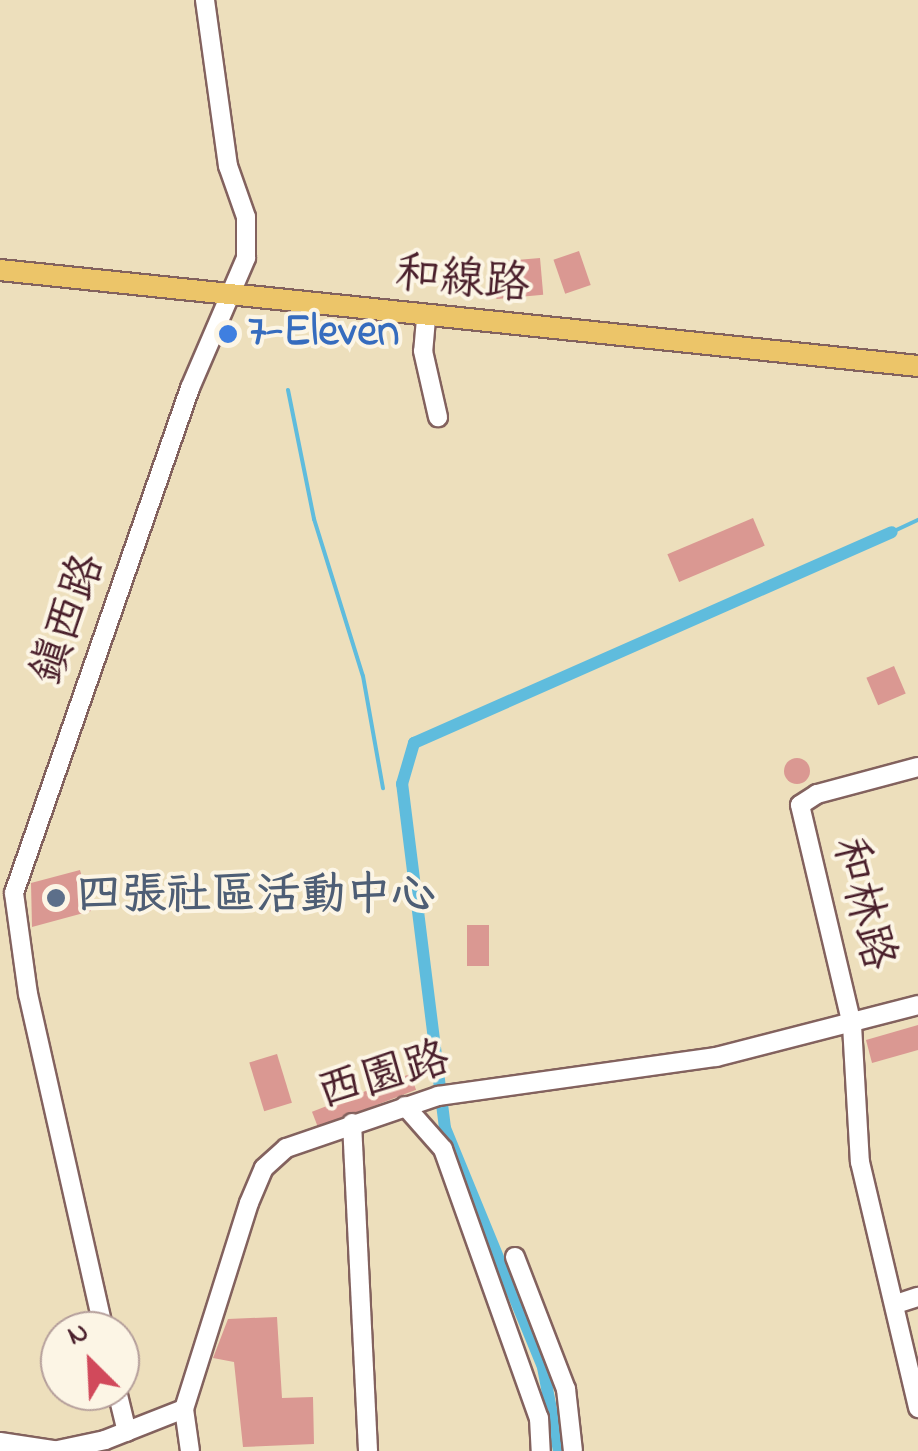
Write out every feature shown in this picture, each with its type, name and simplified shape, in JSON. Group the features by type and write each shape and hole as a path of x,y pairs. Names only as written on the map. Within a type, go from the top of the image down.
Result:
{"main road":[{"name":"和線路","path":"0,270 231,292 426,319 918,366"}],"street":[{"name":"鎮西路","path":"99,1311 28,994 14,894 190,388 246,258 246,218 228,166 205,0"},
{"path":"426,319 424,351 438,416"},
{"name":"和林路","path":"852,1025 800,806 817,794 918,767"},
{"name":"西園路","path":"184,1408 264,1168 286,1148 405,1106 716,1058 918,1006"},
{"path":"852,1025 860,1162 918,1408"},
{"path":"405,1106 443,1149 539,1418 541,1451"},
{"path":"352,1123 368,1451"},
{"path":"515,1258 566,1389 573,1451"},
{"path":"896,1304 918,1298"},
{"path":"0,1442 54,1450 127,1432 184,1408 190,1451"},
{"path":"122,1411 127,1432"}],"building":[{"path":"579,251 591,285 565,294 553,260"},
{"path":"540,258 543,295 496,299 493,262"},
{"path":"753,518 765,546 679,582 667,554"},
{"path":"894,666 906,694 878,705 866,678"},
{"path":"797,758 806,762 810,771 806,780 797,784 788,780 784,771 788,762"},
{"name":"四張社區活動中心","path":"80,870 91,911 32,927 31,883"},
{"path":"467,925 489,925 489,966 467,966"},
{"path":"918,1025 918,1050 872,1063 866,1040"},
{"path":"277,1054 292,1103 264,1111 249,1062"},
{"path":"410,1074 416,1090 318,1127 312,1112"},
{"path":"277,1317 282,1398 313,1397 314,1444 243,1447 234,1362 213,1358 228,1319"}],"waterway":[{"path":"288,390 314,519 363,676 383,788"},
{"path":"892,532 918,520"},
{"path":"559,1451 543,1367 445,1128 402,784 414,743 892,532"}],"place":[{"name":"7-Eleven","path":"228,334"},
{"name":"四張社區活動中心","path":"56,898"}]}
